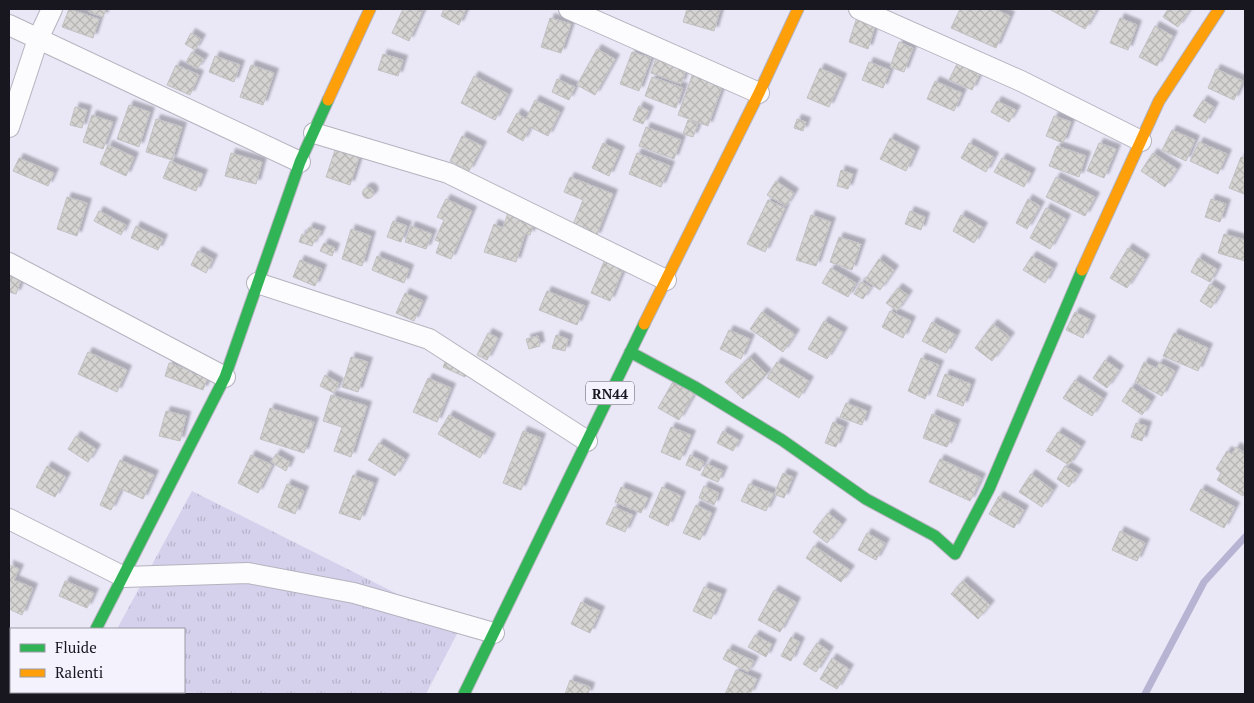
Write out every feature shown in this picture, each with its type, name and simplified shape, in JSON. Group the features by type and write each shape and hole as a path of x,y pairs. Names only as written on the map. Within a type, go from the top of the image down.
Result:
{"street":[{"path":"9,127 38,39 52,9"},
{"path":"97,628 124,578 225,377 300,162 370,9"},
{"path":"569,9 759,93"},
{"name":"RN44","path":"464,694 630,352 759,93 798,9"},
{"path":"859,9 1021,81 1141,141"},
{"path":"630,352 695,387 782,440 866,498 935,536 955,554 990,489 1078,278 1160,101 1219,9"},
{"path":"9,25 300,162"},
{"path":"314,133 448,173 666,280"},
{"path":"9,262 225,377"},
{"path":"257,283 429,339 587,441"},
{"path":"9,519 124,578 248,573 354,593 494,633"}],"green space":[{"path":"192,491 461,626 426,694 81,694 185,693 185,628 118,628"}],"building":[{"path":"69,9 99,19 93,38 62,27"},
{"path":"90,9 106,9 103,17 89,12"},
{"path":"403,9 423,10 409,41 392,33"},
{"path":"444,9 466,9 459,25 441,16"},
{"path":"687,9 720,10 714,31 683,22"},
{"path":"960,9 994,9 1010,16 996,48 951,28"},
{"path":"1052,9 1097,9 1085,29"},
{"path":"1168,9 1190,9 1178,27 1163,17"},
{"path":"857,17 876,23 868,49 849,42"},
{"path":"550,18 571,24 561,53 541,47"},
{"path":"1120,18 1137,25 1128,50 1110,43"},
{"path":"1155,26 1173,36 1157,66 1139,57"},
{"path":"191,33 201,39 195,50 185,44"},
{"path":"899,42 913,48 904,72 890,67"},
{"path":"597,49 615,59 595,95 577,85"},
{"path":"192,52 204,59 197,69 186,62"},
{"path":"632,52 651,58 639,91 620,84"},
{"path":"383,54 403,60 398,76 378,70"},
{"path":"215,56 240,65 234,82 209,72"},
{"path":"657,56 687,67 681,84 651,73"},
{"path":"869,62 890,70 883,88 862,80"},
{"path":"958,62 980,73 972,90 949,80"},
{"path":"176,65 199,75 190,95 167,85"},
{"path":"251,65 274,73 263,105 240,97"},
{"path":"820,68 842,78 829,107 807,98"},
{"path":"1216,69 1243,81 1234,100 1208,88"},
{"path":"693,73 723,84 708,126 678,115"},
{"path":"474,76 508,94 495,120 461,103"},
{"path":"652,77 683,88 676,108 645,96"},
{"path":"557,79 575,87 569,100 552,92"},
{"path":"935,81 962,93 954,111 927,99"},
{"path":"535,100 560,112 548,136 530,127 523,141 507,132 517,113 526,119"},
{"path":"1203,100 1214,107 1205,123 1193,116"},
{"path":"997,101 1016,110 1009,122 991,112"},
{"path":"129,105 150,112 139,147 117,139"},
{"path":"639,106 649,111 643,124 633,120"},
{"path":"75,107 87,110 82,128 70,125"},
{"path":"92,115 113,122 103,149 83,142"},
{"path":"1054,116 1071,122 1063,143 1046,136"},
{"path":"156,119 182,127 172,160 146,152"},
{"path":"797,119 806,122 803,131 794,128"},
{"path":"688,120 698,124 693,137 683,134"},
{"path":"646,127 681,140 674,159 639,146"},
{"path":"1172,130 1195,140 1186,161 1162,150"},
{"path":"462,136 482,146 469,171 450,161"},
{"path":"890,138 915,151 906,171 880,159"},
{"path":"1199,142 1227,154 1218,174 1190,161"},
{"path":"603,143 620,151 609,176 592,168"},
{"path":"969,143 994,157 986,172 961,158"},
{"path":"1099,143 1116,149 1104,178 1087,171"},
{"path":"108,145 134,157 126,176 100,164"},
{"path":"1057,146 1086,156 1079,177 1049,166"},
{"path":"336,147 360,155 350,185 326,177"},
{"path":"231,153 262,162 256,184 225,176"},
{"path":"637,153 670,166 661,187 629,174"},
{"path":"1153,153 1177,169 1165,187 1141,171"},
{"path":"1241,157 1245,159 1244,194 1229,188"},
{"path":"19,158 54,173 48,186 13,171"},
{"path":"1002,158 1031,173 1024,187 994,172"},
{"path":"170,161 203,174 196,191 163,178"},
{"path":"841,170 853,174 848,189 837,186"},
{"path":"570,177 613,194 596,237 572,227 583,200 564,192"},
{"path":"1056,177 1095,197 1085,216 1046,197"},
{"path":"776,181 794,193 786,206 767,195"},
{"path":"366,188 370,188 373,193 372,197 366,198 363,195 363,191"},
{"path":"67,197 87,203 77,236 57,229"},
{"path":"446,199 472,211 451,259 436,253 440,242 435,240 444,220 437,217"},
{"path":"1028,199 1040,206 1027,229 1016,223"},
{"path":"1211,199 1226,204 1220,222 1205,217"},
{"path":"768,200 785,208 765,252 747,244"},
{"path":"1046,208 1066,219 1050,249 1030,238"},
{"path":"99,211 126,225 121,235 94,221"},
{"path":"910,211 925,217 921,230 905,224"},
{"path":"508,212 535,221 530,235 525,234 516,262 484,252 494,224 503,228"},
{"path":"811,215 831,222 816,266 796,260"},
{"path":"961,215 983,227 974,243 953,231"},
{"path":"393,221 407,226 401,242 387,237"},
{"path":"136,226 163,239 158,250 131,238"},
{"path":"411,226 432,234 426,249 405,242"},
{"path":"309,227 321,231 312,246 299,242 302,234 305,236"},
{"path":"351,229 371,236 362,266 342,259"},
{"path":"1224,234 1245,240 1245,261 1218,253"},
{"path":"839,237 861,244 852,270 830,262"},
{"path":"324,243 335,248 332,256 320,251"},
{"path":"1128,248 1145,259 1127,288 1110,278"},
{"path":"198,251 213,259 206,273 191,265"},
{"path":"608,252 627,260 610,301 591,293"},
{"path":"377,256 409,269 404,283 372,270"},
{"path":"1032,256 1053,268 1045,283 1023,270"},
{"path":"1198,258 1217,269 1210,282 1191,272"},
{"path":"879,259 894,270 880,290 865,280"},
{"path":"300,260 322,269 315,286 293,277"},
{"path":"831,268 856,283 848,297 822,283"},
{"path":"9,276 21,280 16,294 9,292"},
{"path":"861,282 871,287 863,299 854,294"},
{"path":"1210,284 1221,291 1211,308 1200,301"},
{"path":"898,288 908,295 897,311 886,303"},
{"path":"547,291 585,306 577,325 539,310"},
{"path":"405,293 423,301 414,321 396,313"},
{"path":"890,311 911,321 903,338 882,327"},
{"path":"762,312 795,334 783,352 750,329"},
{"path":"1075,312 1091,320 1083,338 1066,330"},
{"path":"824,321 843,332 827,359 808,349"},
{"path":"932,322 956,335 946,353 922,341"},
{"path":"993,324 1010,337 992,361 975,348"},
{"path":"729,330 750,339 741,359 720,349"},
{"path":"488,333 498,338 487,360 477,355"},
{"path":"1174,333 1208,348 1198,371 1163,356"},
{"path":"556,335 568,339 565,351 552,348"},
{"path":"538,336 540,346 529,349 526,339"},
{"path":"88,352 127,370 117,392 78,374"},
{"path":"449,353 471,362 465,377 443,367"},
{"path":"351,357 368,362 358,392 342,387"},
{"path":"750,357 767,374 743,399 725,382"},
{"path":"921,358 939,365 925,399 908,391"},
{"path":"1105,360 1119,370 1107,388 1093,378"},
{"path":"777,362 809,381 799,398 767,378"},
{"path":"1144,362 1156,368 1159,363 1175,371 1162,396 1135,382"},
{"path":"169,363 208,377 203,390 165,376"},
{"path":"945,374 971,384 963,406 937,396"},
{"path":"325,375 339,383 334,393 320,386"},
{"path":"428,378 451,388 437,422 413,412"},
{"path":"674,380 695,392 679,420 658,408"},
{"path":"1075,380 1103,398 1092,416 1063,398"},
{"path":"1131,387 1151,401 1142,415 1122,401"},
{"path":"331,395 367,406 351,457 334,451 342,427 323,421"},
{"path":"846,403 867,411 862,425 840,417"},
{"path":"270,408 314,422 304,453 260,439"},
{"path":"166,411 186,416 180,441 159,436"},
{"path":"932,414 956,424 947,447 923,438"},
{"path":"449,415 491,438 480,458 438,434"},
{"path":"833,422 844,427 836,447 825,443"},
{"path":"1136,423 1147,426 1142,441 1131,437"},
{"path":"671,427 691,435 680,460 661,452"},
{"path":"523,431 541,438 521,490 503,483"},
{"path":"723,431 739,440 733,451 717,443"},
{"path":"1058,432 1081,446 1069,465 1046,451"},
{"path":"76,436 96,449 88,462 68,449"},
{"path":"379,443 405,459 395,476 368,460"},
{"path":"1236,447 1245,453 1245,492 1243,496 1217,480 1221,473 1216,469 1227,451 1232,454"},
{"path":"276,454 290,462 286,471 271,462"},
{"path":"251,455 272,465 258,493 238,483"},
{"path":"690,455 704,462 700,471 686,465"},
{"path":"940,459 981,478 970,501 929,482"},
{"path":"120,460 154,475 143,499 121,489 111,510 100,505"},
{"path":"707,464 723,471 718,482 701,475"},
{"path":"47,466 66,477 55,497 36,487"},
{"path":"1065,466 1078,474 1069,487 1057,479"},
{"path":"783,473 793,477 784,498 774,494"},
{"path":"1031,474 1053,490 1042,507 1019,492"},
{"path":"353,475 374,483 360,520 339,513"},
{"path":"287,484 304,491 295,514 278,507"},
{"path":"749,484 774,494 766,511 741,501"},
{"path":"704,486 719,493 714,505 699,498"},
{"path":"621,487 648,498 641,513 615,502"},
{"path":"662,487 681,496 668,526 649,517"},
{"path":"1201,489 1235,507 1224,528 1190,510"},
{"path":"999,496 1024,510 1014,528 989,514"},
{"path":"696,505 712,513 700,540 683,533"},
{"path":"614,507 633,515 625,532 606,524"},
{"path":"828,513 842,524 827,543 813,532"},
{"path":"1120,531 1145,543 1137,561 1112,550"},
{"path":"867,533 885,543 876,560 858,550"},
{"path":"814,546 850,570 841,582 806,558"},
{"path":"9,565 19,569 14,580 33,588 22,615 9,609"},
{"path":"65,581 94,593 87,608 59,596"},
{"path":"963,581 990,605 978,619 951,594"},
{"path":"704,587 722,594 711,619 693,611"},
{"path":"774,590 796,602 780,632 758,620"},
{"path":"581,602 600,611 590,633 571,624"},
{"path":"755,635 772,644 766,657 748,647"},
{"path":"791,637 800,642 791,661 781,656"},
{"path":"817,643 829,651 816,672 803,664"},
{"path":"728,649 754,661 748,672 723,659"},
{"path":"832,658 849,669 837,689 820,679"},
{"path":"736,670 757,679 750,694 725,694"},
{"path":"570,680 590,687 588,694 565,694"}],"waterway":[{"path":"1145,694 1204,582 1245,537"}],"traffic: fast":[{"path":"97,628 225,377 300,162 328,100"},
{"path":"630,352 695,387 782,440 866,499 935,536 955,554 989,489 1082,270"},
{"path":"464,694 644,324"}],"traffic: slow":[{"path":"328,100 370,9"},
{"path":"644,324 759,93 798,9"},
{"path":"1082,270 1159,101 1219,9"}]}
